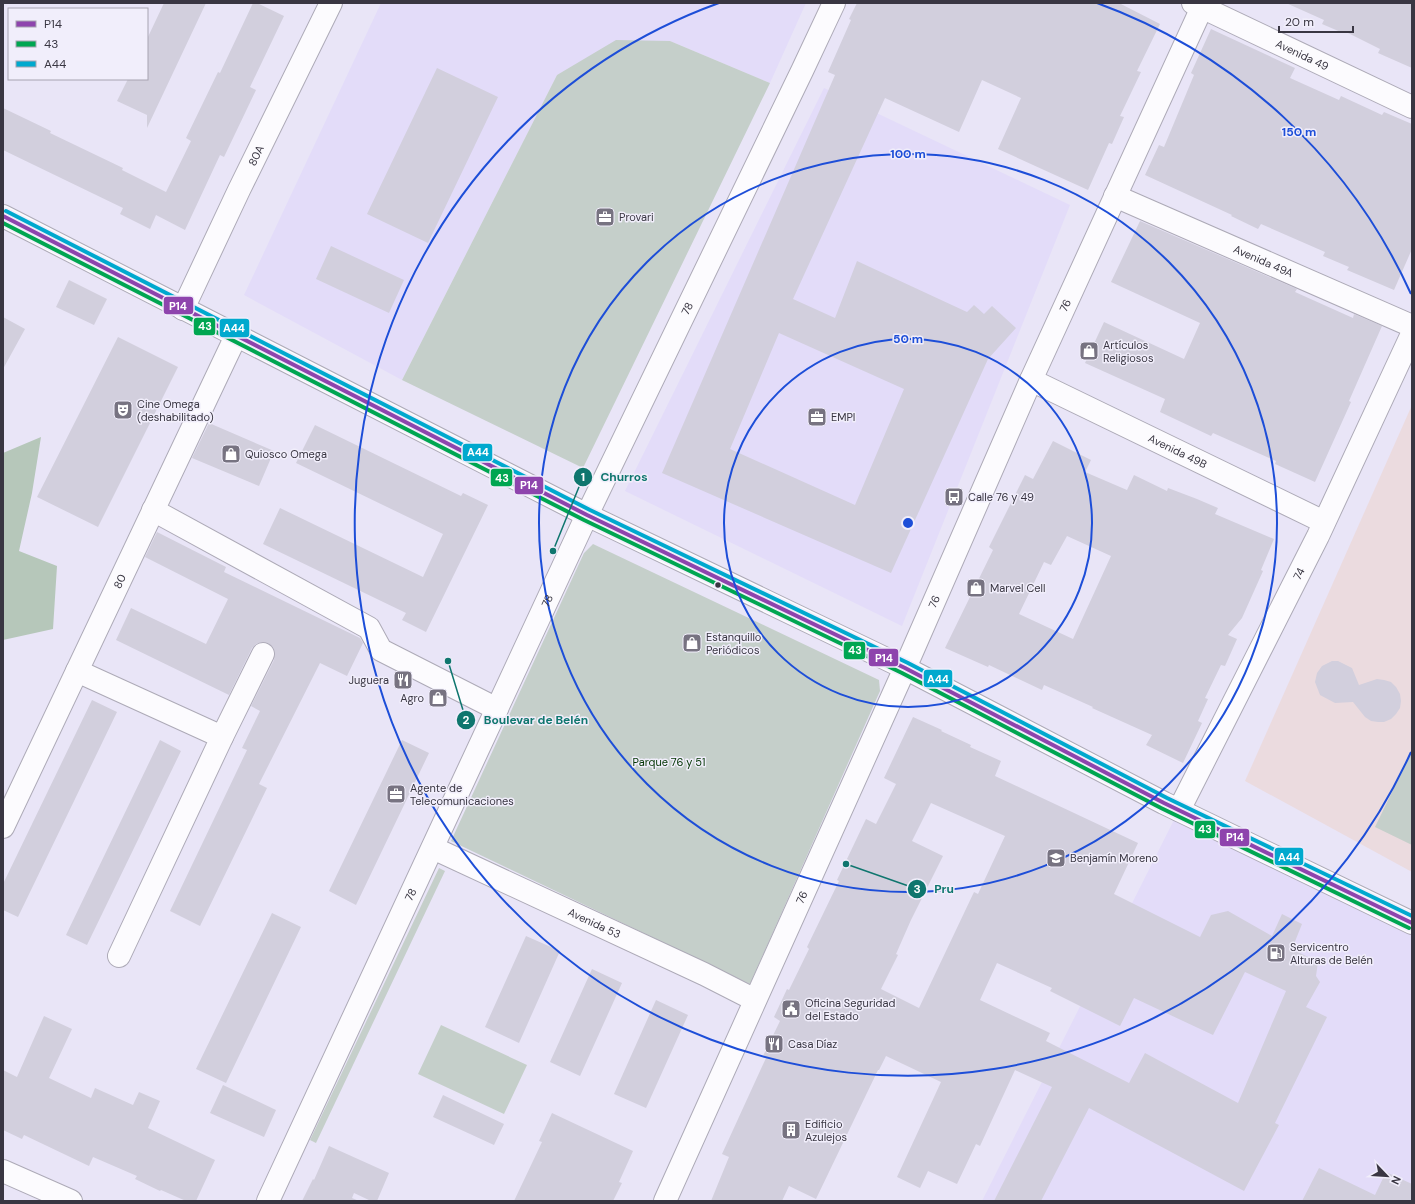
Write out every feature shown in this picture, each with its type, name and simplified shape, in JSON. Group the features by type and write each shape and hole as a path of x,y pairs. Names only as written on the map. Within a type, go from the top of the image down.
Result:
{"street":[{"name":"80A","path":"184,309 239,190 331,3"},
{"name":"78","path":"268,1201 587,515 834,3"},
{"name":"Avenida 49","path":"1200,4 1412,107"},
{"name":"76","path":"665,1201 905,668 1031,380 1200,4"},
{"name":"Avenida 49A","path":"1115,196 1412,326"},
{"path":"3,216 587,515 905,668 1180,810 1412,923"},
{"name":"74","path":"1180,810 1324,522 1412,334"},
{"name":"80","path":"3,827 236,336"},
{"name":"Avenida 49B","path":"1031,380 1324,522"},
{"path":"153,510 369,628 381,650 497,709"},
{"path":"119,956 222,737 263,654"},
{"path":"77,671 222,737"},
{"name":"Avenida 53","path":"433,848 704,974 755,1000"},
{"path":"3,1171 71,1201"}],"shaded area":[{"path":"381,3 806,3 770,83 670,41 557,75 402,380 244,295"},
{"path":"824,88 1070,205 902,626 625,491"},
{"path":"1412,405 1412,872 1245,781"},
{"path":"1179,810 1412,925 1412,1201 982,1201"}],"green space":[{"path":"616,40 670,41 770,83 583,468 402,380 557,75"},
{"path":"41,437 32,493 19,551 57,566 53,629 3,640 3,453"},
{"name":"Parque 76 y 51","path":"593,544 879,680 880,691 750,984 451,841 584,553"},
{"path":"1412,751 1412,845 1375,827"},
{"path":"439,868 445,871 316,1143 310,1140"},
{"path":"441,1025 527,1065 504,1114 418,1074"}],"building":[{"path":"164,3 206,3 147,128 147,115 117,101 128,80 148,80 148,37"},
{"path":"253,3 257,3 284,16 250,87 256,90 224,157 220,155 185,230 156,215 150,229 120,214 123,208 3,150 3,108 51,131 50,133 123,168 122,170 166,192 191,141 186,138 218,72 220,73"},
{"path":"857,3 1119,3 1160,24 1137,71 1141,72 1120,116 1124,117 1112,144 1109,143 1088,190 998,149 1021,98 982,80 959,132 885,98 793,299 835,318 857,261 967,312 974,305 984,314 992,306 1016,328 988,359 891,573 662,473 835,75 828,72 851,20 849,19","holes":["779,333 904,389 855,505 730,449"]},
{"path":"1286,3 1412,3 1412,68 1378,53 1380,49 1344,31 1343,33 1322,24 1324,20"},
{"path":"1211,29 1295,68 1290,78 1339,100 1341,96 1382,115 1384,112 1412,124 1412,249 1394,290 1347,270 1349,267 1323,256 1325,252 1261,224 1258,229 1231,216 1232,215 1145,175 1159,145 1164,147 1194,75 1191,73"},
{"path":"437,68 498,97 428,243 367,214"},
{"path":"1140,221 1297,289 1295,292 1353,318 1354,314 1382,326 1349,401 1351,402 1315,482 1275,464 1276,461 1213,433 1211,436 1160,412 1165,399 1085,363 1104,322 1184,359 1200,323 1111,282"},
{"path":"331,246 404,280 389,313 316,279"},
{"path":"69,280 107,299 94,325 56,307"},
{"path":"3,317 25,329 3,369"},
{"path":"118,337 178,367 98,527 37,497"},
{"path":"209,423 274,451 259,486 192,458"},
{"path":"315,425 461,496 463,493 488,505 426,632 402,620 406,613 263,544 280,508 423,577 443,534 296,463"},
{"path":"1053,441 1091,460 1085,472 1127,490 1134,475 1167,491 1168,488 1218,508 1215,514 1274,539 1261,570 1263,571 1242,618 1228,635 1237,639 1225,666 1221,665 1205,698 1208,699 1198,721 1202,723 1183,763 1146,745 1152,735 1044,685 1042,690 989,665 988,667 945,648 993,550 989,547 1025,475 1033,479","holes":["1067,536 1111,556 1073,639 1019,614 1044,562 1051,565"]},
{"path":"157,532 226,567 224,572 360,638 363,643 347,676 320,663 259,784 267,788 200,926 170,911 247,750 242,748 260,711 251,706 274,660 275,653 273,647 268,643 262,642 256,644 252,648 229,695 116,640 131,608 206,644 228,599 145,557"},
{"path":"1332,661 1338,661 1352,668 1359,685 1377,679 1391,682 1400,694 1400,708 1396,714 1391,719 1384,722 1371,721 1365,717 1353,702 1335,703 1320,695 1315,682 1317,673 1322,666"},
{"path":"92,700 117,712 18,917 3,910 3,884"},
{"path":"913,717 971,745 970,747 1001,761 995,776 1138,843 1114,894 1200,937 1211,915 1228,911 1272,936 1282,914 1302,924 1292,949 1318,962 1316,976 1320,982 1306,1007 1327,1017 1275,1123 1279,1125 1244,1191 1089,1108 1041,1201 994,1201 1052,1087 1015,1070 980,1146 976,1144 957,1184 928,1171 920,1188 897,1177 941,1082 886,1056 816,1199 789,1186 782,1201 711,1201 729,1157 722,1154 766,1058 763,1056 780,1021 774,1017 787,989 789,990 809,949 807,947 839,881 837,880 866,819 876,824 896,784 884,778","holes":["931,803 1005,836 978,894 974,892 919,1008 881,989 898,955 896,954 911,920 943,856 912,841","997,963 1052,988 1050,991 1120,1026 1134,998 1213,1035 1245,972 1286,991 1238,1103 1145,1053 1129,1083 1046,1041 1050,1033 980,1000"]},
{"path":"160,740 181,751 87,945 66,935"},
{"path":"402,740 429,753 356,905 329,891"},
{"path":"272,913 301,927 226,1083 196,1069"},
{"path":"526,936 560,951 519,1043 485,1027"},
{"path":"592,969 622,983 580,1076 550,1062"},
{"path":"656,1000 688,1015 646,1108 614,1094"},
{"path":"44,1016 72,1029 49,1078 91,1098 95,1088 133,1105 139,1092 160,1101 148,1128 215,1160 196,1201 186,1201 161,1190 160,1191 135,1179 137,1176 93,1157 89,1166 24,1135 22,1139 3,1130 3,1070 17,1077"},
{"path":"223,1085 276,1110 264,1137 210,1113"},
{"path":"443,1095 504,1124 494,1145 433,1117"},
{"path":"552,1113 633,1151 619,1182 622,1183 613,1201 514,1201 542,1142 539,1141"},
{"path":"329,1146 389,1173 377,1201 371,1201 354,1193 352,1198 359,1201 302,1201 313,1179 314,1180"},
{"path":"1319,1168 1375,1195 1386,1172 1412,1184 1412,1201 1302,1201"}],"transit line":[{"name":"A44","path":"6,211 590,510 908,663 1167,798 1412,916"},
{"name":"P14","path":"3,216 587,515 905,668 1164,803 1412,923"},
{"name":"43","path":"3,223 584,520 902,673 1161,808 1409,928"}],"place":[{"name":"Provari","path":"605,217"},
{"name":"Artículos Religiosos","path":"1089,351"},
{"name":"Cine Omega (deshabilitado)","path":"123,410"},
{"name":"EMPI","path":"817,417"},
{"name":"Quiosco Omega","path":"231,454"},
{"name":"Calle 76 y 49","path":"954,497"},
{"name":"Churros","path":"553,551"},
{"name":"Marvel Cell","path":"976,588"},
{"name":"Estanquillo Periódicos","path":"692,643"},
{"name":"Boulevar de Belén","path":"448,661"},
{"name":"Juguera","path":"403,680"},
{"name":"Agro","path":"438,698"},
{"name":"Agente de Telecomunicaciones","path":"396,794"},
{"name":"Benjamín Moreno","path":"1056,858"},
{"name":"Pru","path":"846,864"},
{"name":"Servicentro Alturas de Belén","path":"1276,953"},
{"name":"Oficina Seguridad del Estado","path":"791,1009"},
{"name":"Casa Díaz","path":"774,1044"},
{"name":"Edificio Azulejos","path":"791,1130"}]}
